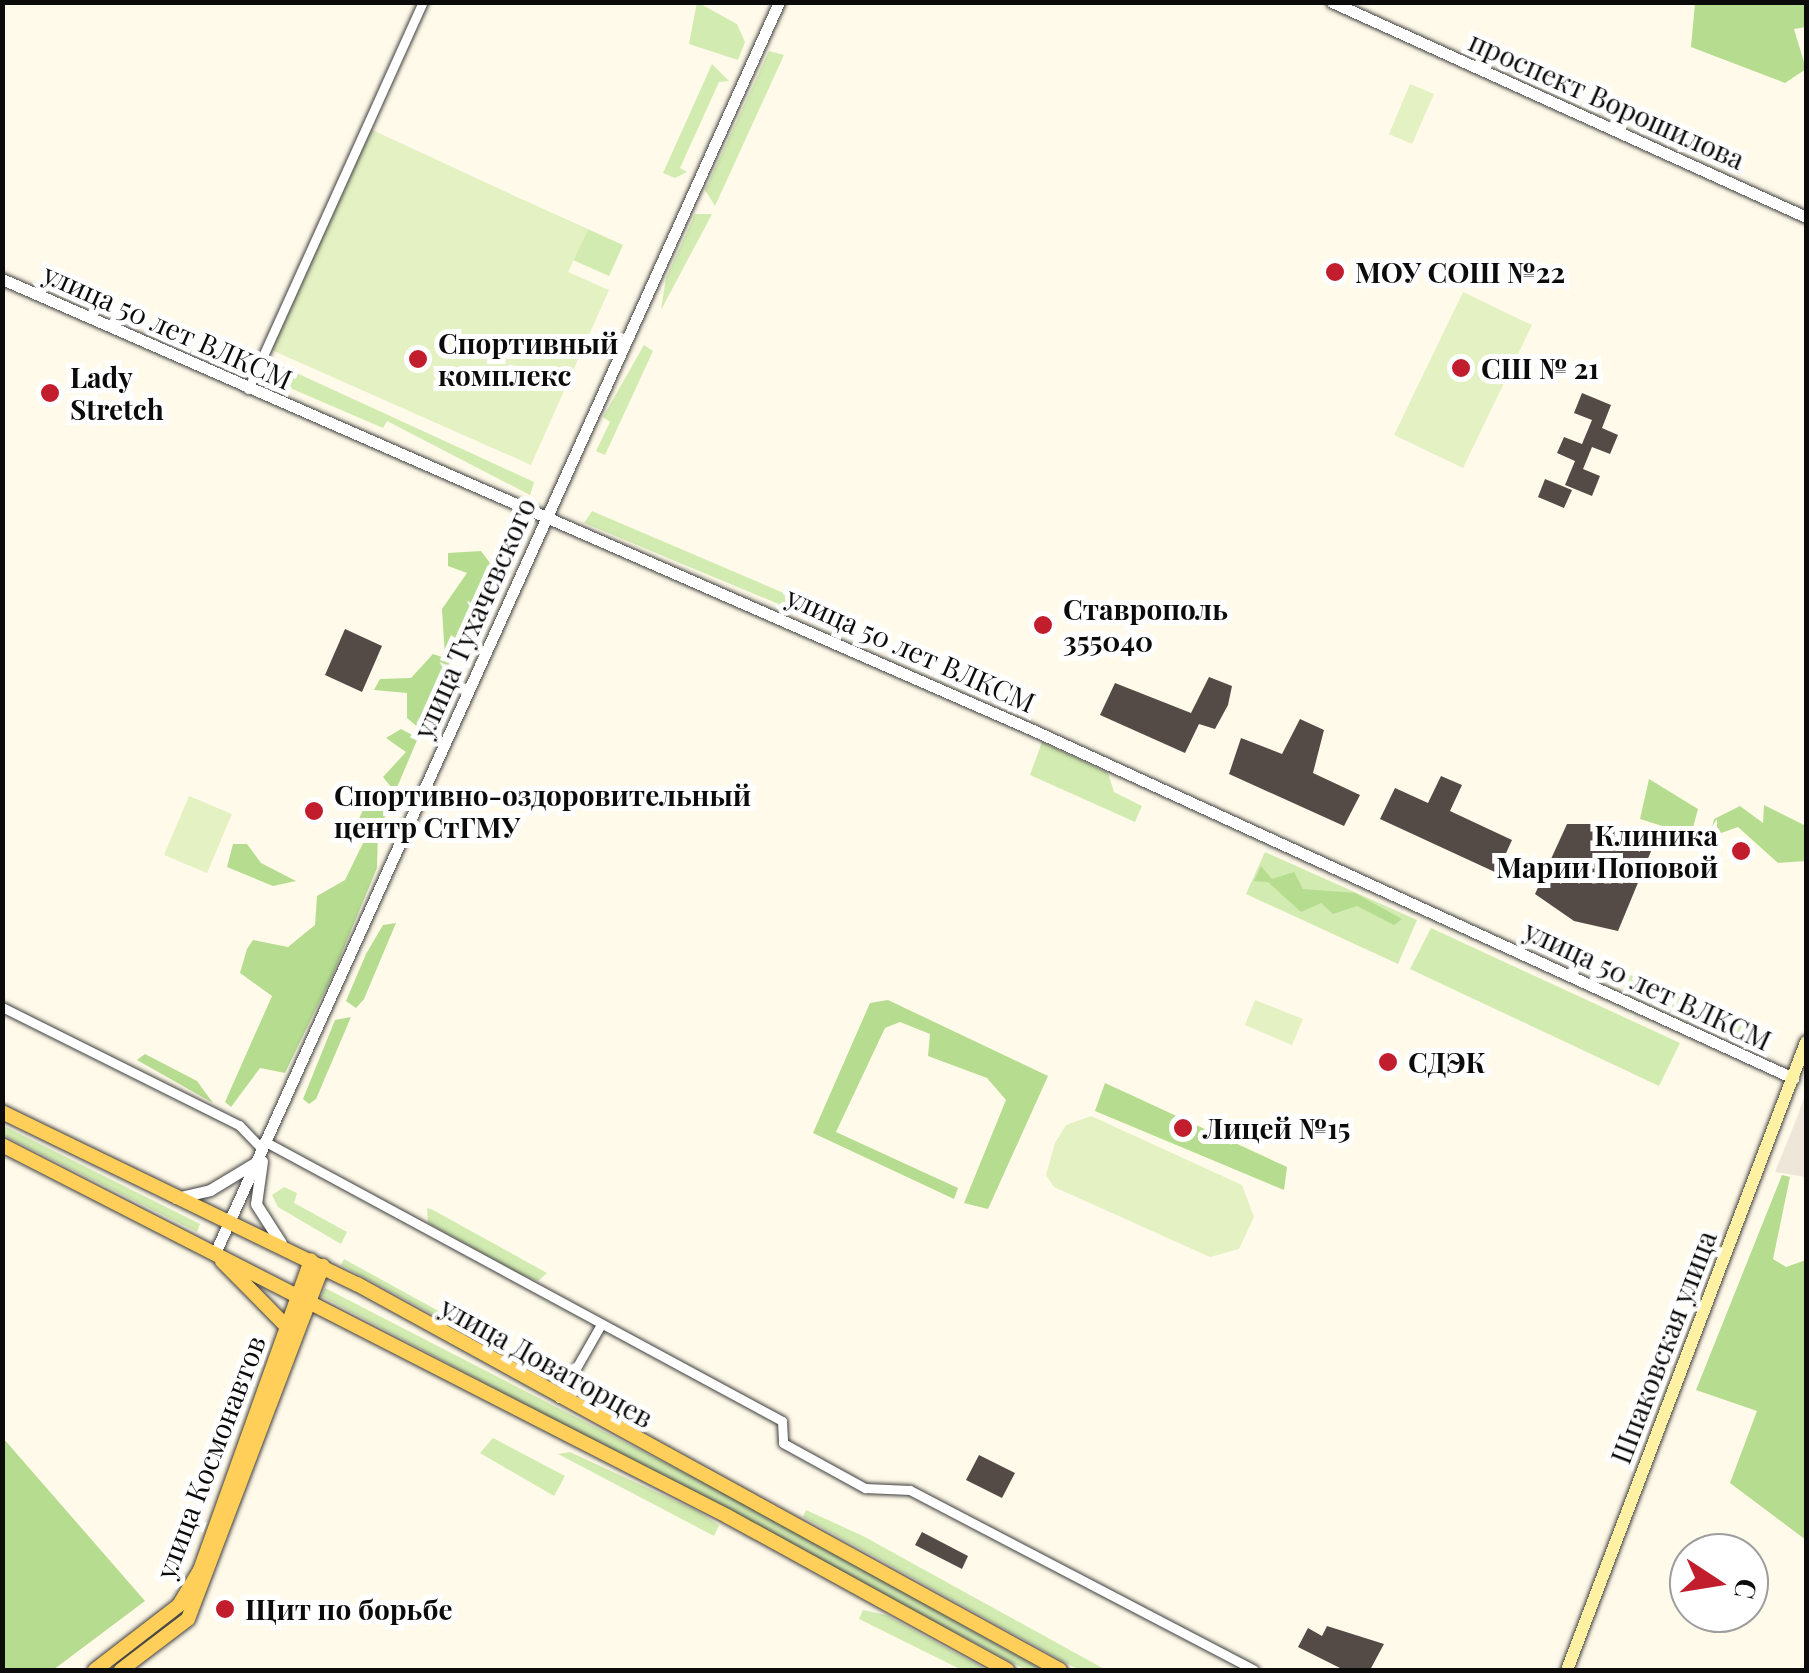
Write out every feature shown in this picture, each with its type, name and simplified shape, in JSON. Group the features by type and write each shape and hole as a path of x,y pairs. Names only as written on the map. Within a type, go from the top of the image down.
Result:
{"main road":[{"name":"Шпаковская улица","path":"1567,1670 1806,1042"},
{"name":"улица Доваторцев","path":"2,1112 317,1263 558,1400 1060,1670"},
{"name":"улица Доваторцев","path":"2,1145 215,1253 303,1292 334,1313 1008,1670"},
{"path":"215,1253 291,1328"},
{"path":"291,1328 317,1263"},
{"path":"291,1328 334,1313"},
{"name":"улица Космонавтов","path":"95,1670 190,1588 291,1328"},
{"name":"улица Космонавтов","path":"122,1670 188,1619 291,1328"}],"street":[{"path":"248,389 423,2"},
{"name":"улица Тухачевского","path":"215,1253 779,2"},
{"name":"проспект Ворошилова","path":"1332,2 1806,218"},
{"name":"улица 50 лет ВЛКСМ","path":"2,280 1793,1078"},
{"path":"2,1007 240,1125 260,1151 782,1421 784,1443 865,1488 910,1490 1254,1670"},
{"path":"176,1198 210,1190 260,1151"},
{"path":"260,1151 256,1204 284,1246"},
{"path":"558,1400 600,1326"}],"green space":[{"path":"697,2 737,24 745,42 738,60 689,44"},
{"path":"1695,3 1806,3 1806,27 1794,29 1806,69 1785,83 1691,47"},
{"path":"769,51 784,55 715,206 705,190"},
{"path":"712,64 729,81 719,82 680,168 687,172 675,178 663,173"},
{"path":"1410,84 1434,94 1412,144 1389,134"},
{"path":"368,128 588,230 568,272 609,290 531,465 267,348"},
{"path":"465,174 623,245 609,276 573,260"},
{"path":"695,214 712,214 661,310 666,278"},
{"path":"1463,292 1532,325 1463,468 1394,435"},
{"path":"644,345 653,351 605,455 596,451 610,422 603,417"},
{"path":"266,359 534,482 530,495 387,421 383,428 269,379"},
{"path":"592,511 833,614 829,625 584,523"},
{"path":"481,551 496,571 419,728 407,718 407,693 374,690 380,679 411,678 433,654 445,658 442,609 467,573 448,566 448,553"},
{"path":"401,729 418,738 395,792 383,777 406,752 386,738"},
{"path":"1042,742 1108,773 1114,792 1142,806 1135,822 1030,775"},
{"path":"1649,779 1698,809 1691,835 1640,819"},
{"path":"372,791 392,802 378,831 377,868 333,974 285,1073 260,1068 231,1107 225,1102 272,996 240,973 247,949 253,940 288,947 315,925 317,896 345,880 365,839 356,825"},
{"path":"189,796 232,814 207,873 164,855"},
{"path":"1764,805 1806,826 1806,861 1778,863 1738,827 1710,837 1714,819 1740,806 1763,823"},
{"path":"233,844 247,844 261,863 296,881 273,886 227,867"},
{"path":"1265,852 1417,920 1398,964 1246,894"},
{"path":"1261,866 1272,879 1294,872 1303,889 1355,893 1402,919 1394,925 1357,906 1333,914 1321,903 1301,912 1268,882 1254,881"},
{"path":"396,923 364,999 356,1008 346,1001 366,954 383,925"},
{"path":"1431,928 1680,1043 1659,1086 1410,969"},
{"path":"1608,965 1765,1036 1765,1047 1602,977"},
{"path":"888,1000 1048,1076 988,1209 964,1203 1006,1100 987,1078 928,1056 930,1034 900,1022 885,1028 836,1132 958,1188 954,1199 813,1133 870,1003"},
{"path":"1255,1000 1303,1019 1292,1045 1245,1025"},
{"path":"351,1017 316,1099 309,1104 303,1099 335,1020"},
{"path":"145,1054 197,1081 213,1103 137,1060"},
{"path":"1105,1083 1287,1167 1284,1190 1095,1111"},
{"path":"1091,1116 1242,1185 1254,1217 1239,1249 1210,1257 1054,1187 1046,1175 1055,1143 1066,1125"},
{"path":"2,1125 200,1224 197,1232 3,1135"},
{"path":"1782,1175 1790,1177 1773,1259 1786,1267 1806,1260 1806,1540 1730,1483 1757,1411 1696,1390"},
{"path":"284,1187 297,1193 294,1203 347,1232 341,1244 278,1207 272,1195"},
{"path":"427,1208 547,1273 538,1281 522,1275 428,1223"},
{"path":"344,1259 557,1376 556,1380 341,1265"},
{"path":"325,1288 737,1500 1043,1670 1026,1670 321,1296"},
{"path":"3,1438 145,1601 53,1670 3,1670"},
{"path":"493,1438 565,1476 554,1496 480,1453"},
{"path":"570,1452 697,1511 719,1525 714,1536 558,1454"},
{"path":"806,1510 863,1536 1106,1670 1079,1670 803,1517"},
{"path":"863,1610 886,1615 987,1670 962,1670 859,1619"}],"shaded area":[{"path":"1806,1093 1806,1177 1775,1172 1794,1125"}],"building":[{"path":"1582,393 1611,405 1602,428 1618,435 1610,454 1592,447 1583,469 1600,476 1592,496 1565,485 1575,461 1557,453 1564,437 1582,444 1592,420 1574,413"},
{"path":"1545,479 1572,490 1564,508 1538,497"},
{"path":"345,629 382,646 362,692 325,675"},
{"path":"1209,677 1232,686 1228,705 1215,729 1199,724 1185,753 1100,715 1115,683 1191,713"},
{"path":"1300,719 1324,730 1313,773 1360,795 1344,826 1229,774 1241,738 1282,754"},
{"path":"1441,776 1462,785 1450,811 1512,840 1497,873 1380,819 1395,788 1428,803"},
{"path":"1567,824 1613,824 1654,844 1618,931 1574,921 1535,894"},
{"path":"979,1455 1015,1473 1002,1498 966,1480"},
{"path":"922,1532 968,1556 962,1569 915,1545"},
{"path":"1327,1626 1384,1644 1370,1670 1344,1670 1298,1647 1308,1628 1322,1636"}],"place":[{"name":"МОУ СОШ №22","path":"1335,272"},
{"name":"Спортивный комплекс","path":"418,359"},
{"name":"СШ № 21","path":"1461,368"},
{"name":"Lady Stretch","path":"50,393"},
{"name":"Ставрополь 355040","path":"1043,625"},
{"name":"Спортивно-оздоровительный центр СтГМУ","path":"314,811"},
{"name":"Клиника Марии Поповой","path":"1741,851"},
{"name":"СДЭК","path":"1388,1062"},
{"name":"Лицей №15","path":"1183,1128"},
{"name":"Щит по борьбе","path":"225,1609"}]}
